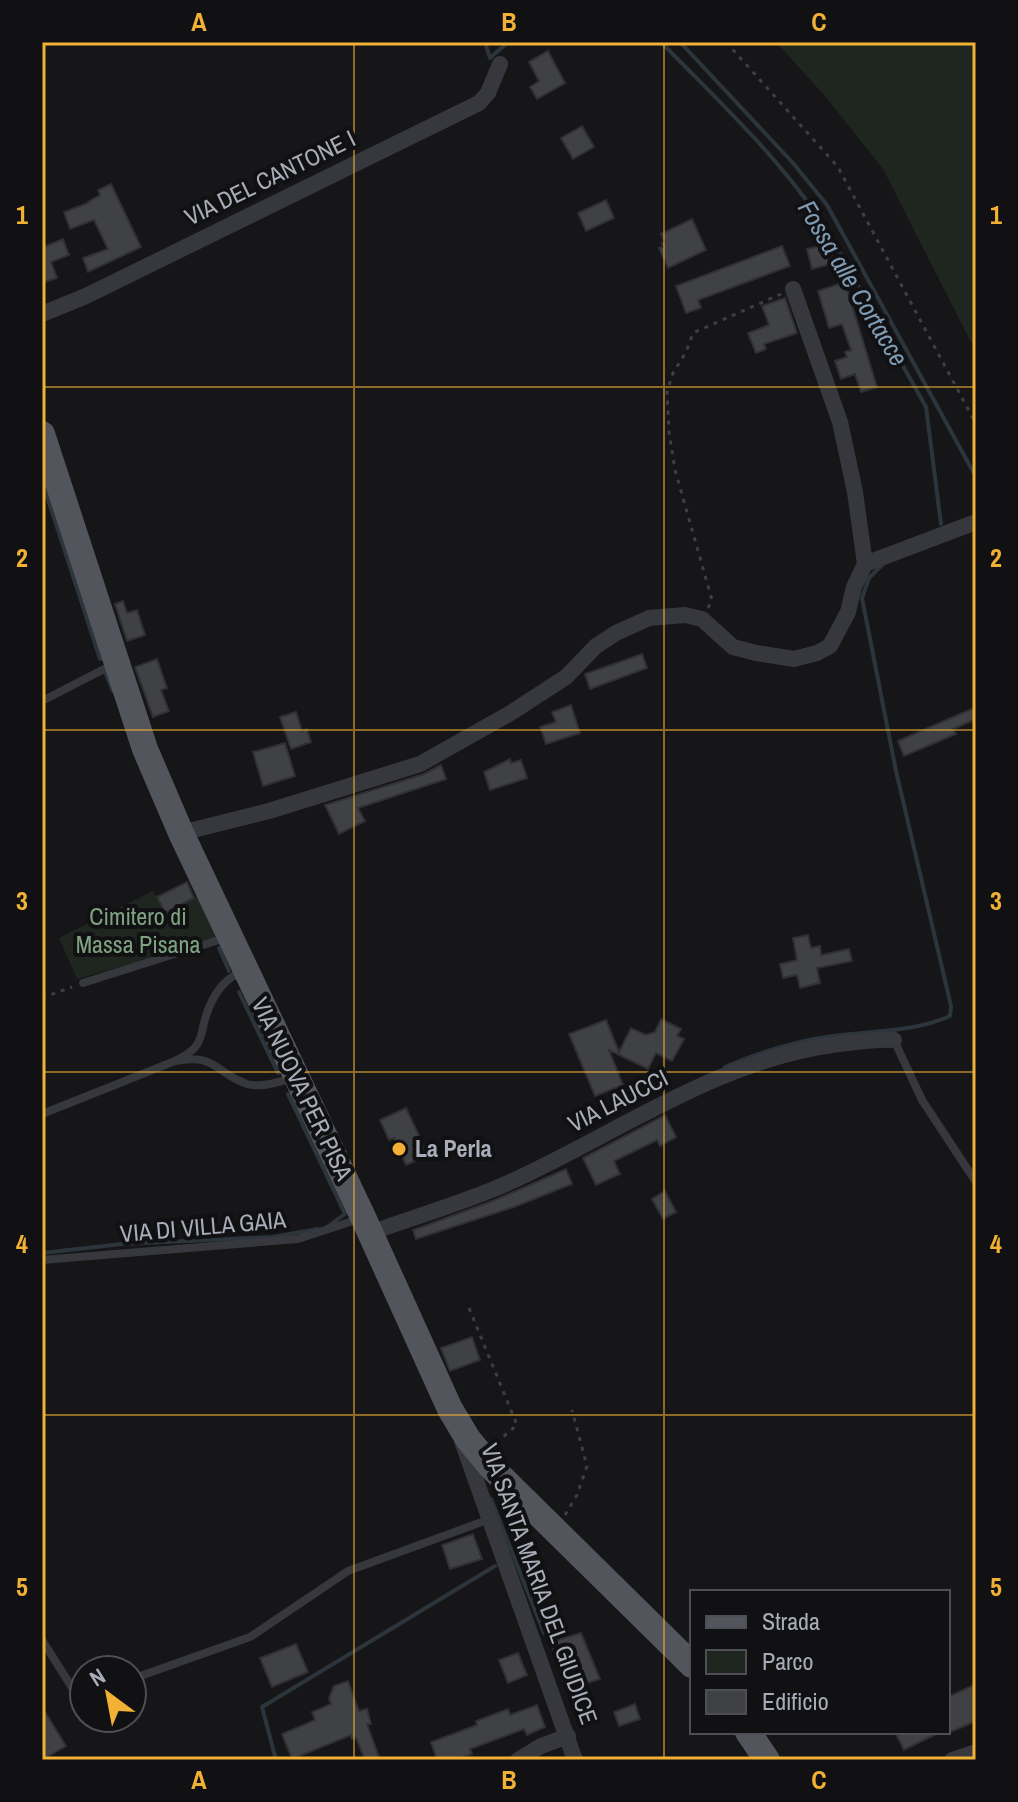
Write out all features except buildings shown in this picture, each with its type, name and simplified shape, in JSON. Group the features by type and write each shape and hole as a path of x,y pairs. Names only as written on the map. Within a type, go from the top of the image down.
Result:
{"main road":[{"name":"VIA NUOVA PER PISA","path":"42,434 145,749 229,937 458,1424 481,1456 690,1663"},
{"path":"749,1734 767,1760"}],"street":[{"name":"VIA DEL CANTONE I","path":"42,314 86,296 479,103 488,93 500,64"},
{"path":"181,833 269,811 420,764 509,714 566,677 596,646 649,618 685,615 702,619 733,647 794,659 830,646 848,612 854,587 865,564 855,492 840,422 793,289"},
{"path":"865,564 976,522"},
{"name":"VIA LAUCCI","path":"367,1225 506,1184 702,1085 756,1063 816,1047 894,1040"},
{"name":"VIA SANTA MARIA DEL GIUDICE","path":"458,1424 462,1445 575,1760"},
{"path":"518,1760 541,1746 568,1736"},
{"path":"952,1760 976,1752"}],"lane":[{"path":"42,701 115,663"},
{"path":"83,983 229,937"},
{"path":"175,1061 197,1045 218,989 228,978 244,969"},
{"path":"894,1040 922,1100 976,1182"},
{"path":"42,1114 175,1061 194,1057 248,1084 267,1085 296,1077"},
{"name":"VIA DI VILLA GAIA","path":"42,1260 298,1239 367,1225"},
{"path":"148,1673 250,1637 348,1571 490,1519"},
{"path":"42,1640 68,1681"}],"path":[{"path":"726,42 838,167 976,424"},
{"path":"702,619 712,600 675,470 667,392 693,333 793,289"},
{"path":"42,998 83,983"},
{"path":"469,1308 517,1425 481,1456"},
{"path":"555,1530 577,1495 587,1466 572,1410"}],"green space":[{"path":"776,42 976,42 976,352 883,169 825,96"},
{"name":"Cimitero di Massa Pisana","path":"153,891 165,913 200,895 220,939 77,979 59,938"}],"waterway":[{"path":"485,42 490,58 508,42"},
{"name":"Fossa alle Cortacce","path":"661,42 773,159 831,237 926,407 941,524"},
{"path":"680,42 793,163 827,205 976,477"},
{"path":"42,481 100,659"},
{"path":"725,1067 805,1041 907,1028 950,1016 951,1006 896,771 862,598 869,578 882,565"},
{"path":"105,672 113,691"},
{"path":"219,948 229,971"},
{"path":"239,992 278,1073"},
{"path":"288,1094 345,1214 327,1227"},
{"path":"42,1253 122,1244 273,1237 318,1229"},
{"path":"491,1499 544,1633"},
{"path":"276,1760 262,1707 495,1566"}],"place":[{"name":"La Perla","path":"399,1149"}]}
